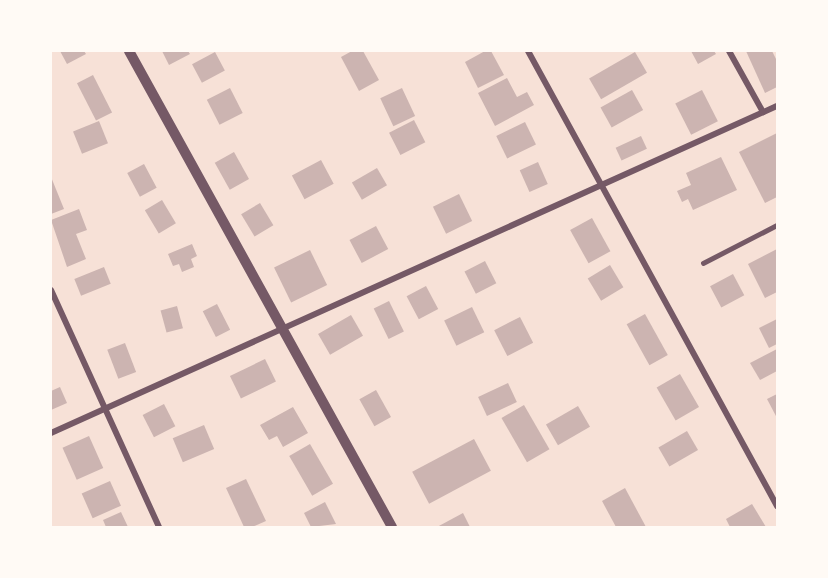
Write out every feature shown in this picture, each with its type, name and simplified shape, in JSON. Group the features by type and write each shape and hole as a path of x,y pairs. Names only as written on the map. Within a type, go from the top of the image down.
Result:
{"street":[{"path":"129,51 280,329 392,527"},
{"path":"528,51 777,506"},
{"path":"729,51 763,112"},
{"path":"51,433 602,187 777,106"},
{"path":"51,290 159,527"}],"lane":[{"path":"703,263 777,225"}],"building":[{"path":"60,51 84,51 86,54 67,64"},
{"path":"162,51 188,51 190,54 169,65"},
{"path":"352,51 363,51 379,80 359,91 341,57"},
{"path":"485,51 491,51 504,75 478,88 465,62"},
{"path":"691,51 714,51 716,54 698,64"},
{"path":"746,51 772,51 777,61 777,87 765,93"},
{"path":"215,52 225,71 202,83 192,64"},
{"path":"635,52 647,73 601,99 589,78"},
{"path":"93,75 112,112 96,121 77,83"},
{"path":"507,78 517,97 527,92 534,105 495,126 478,93"},
{"path":"230,88 243,113 220,125 207,100"},
{"path":"402,88 415,116 393,126 380,98"},
{"path":"632,90 643,110 612,128 601,107"},
{"path":"702,90 718,121 691,135 675,104"},
{"path":"414,120 425,142 400,155 389,133"},
{"path":"99,121 108,143 82,154 73,131"},
{"path":"525,122 536,144 507,158 496,136"},
{"path":"777,133 777,197 765,203 739,152"},
{"path":"641,136 647,149 622,161 616,148"},
{"path":"234,152 249,179 230,190 215,163"},
{"path":"721,157 737,190 693,210 688,199 682,202 677,191 691,185 686,173"},
{"path":"321,160 334,184 305,199 292,175"},
{"path":"538,162 548,184 529,192 520,170"},
{"path":"144,164 157,188 140,197 127,173"},
{"path":"377,168 387,185 362,200 352,183"},
{"path":"51,177 64,209 51,214"},
{"path":"459,194 472,221 446,234 433,207"},
{"path":"162,200 176,223 159,233 145,210"},
{"path":"260,203 273,225 255,237 241,214"},
{"path":"79,209 87,230 76,234 86,259 67,267 51,220"},
{"path":"592,218 610,251 589,263 570,230"},
{"path":"376,226 388,249 362,263 350,240"},
{"path":"192,244 197,256 191,259 194,267 182,272 179,264 173,266 168,254"},
{"path":"777,249 777,292 765,298 748,264"},
{"path":"310,250 327,285 291,303 274,268"},
{"path":"485,261 496,283 476,294 465,271"},
{"path":"610,265 623,287 601,301 588,278"},
{"path":"104,267 111,284 81,296 74,279"},
{"path":"733,274 744,295 721,307 710,286"},
{"path":"426,286 438,309 419,319 407,296"},
{"path":"389,301 404,332 389,339 374,308"},
{"path":"217,304 230,330 216,337 203,311"},
{"path":"177,306 183,328 167,333 161,310"},
{"path":"472,307 484,332 456,346 444,321"},
{"path":"645,314 668,355 649,365 627,324"},
{"path":"351,315 363,336 330,355 318,334"},
{"path":"520,317 533,343 507,356 494,330"},
{"path":"777,319 777,344 769,348 759,328"},
{"path":"125,343 136,372 118,379 107,350"},
{"path":"777,349 777,371 760,380 750,363"},
{"path":"265,359 276,381 241,399 230,376"},
{"path":"680,374 699,407 676,420 657,388"},
{"path":"508,383 517,402 487,416 478,397"},
{"path":"60,387 67,403 51,410 51,391"},
{"path":"376,390 391,417 374,426 359,399"},
{"path":"777,394 777,418 767,399"},
{"path":"164,404 175,426 154,437 143,415"},
{"path":"524,405 550,449 527,462 501,418"},
{"path":"578,406 590,427 558,445 546,424"},
{"path":"293,407 308,433 283,447 277,436 269,440 260,425"},
{"path":"204,425 214,449 183,462 173,438"},
{"path":"687,431 698,450 669,467 658,448"},
{"path":"89,436 103,468 77,480 63,448"},
{"path":"474,439 491,471 429,504 412,472"},
{"path":"310,444 333,484 312,496 289,456"},
{"path":"246,479 266,521 252,527 244,527 226,488"},
{"path":"110,481 121,506 93,518 82,494"},
{"path":"625,488 646,527 616,527 602,501"},
{"path":"325,502 336,524 311,527 304,513"},
{"path":"752,504 766,527 730,527 726,519"},
{"path":"121,512 128,527 106,527 103,520"},
{"path":"463,513 470,527 437,527"}]}
